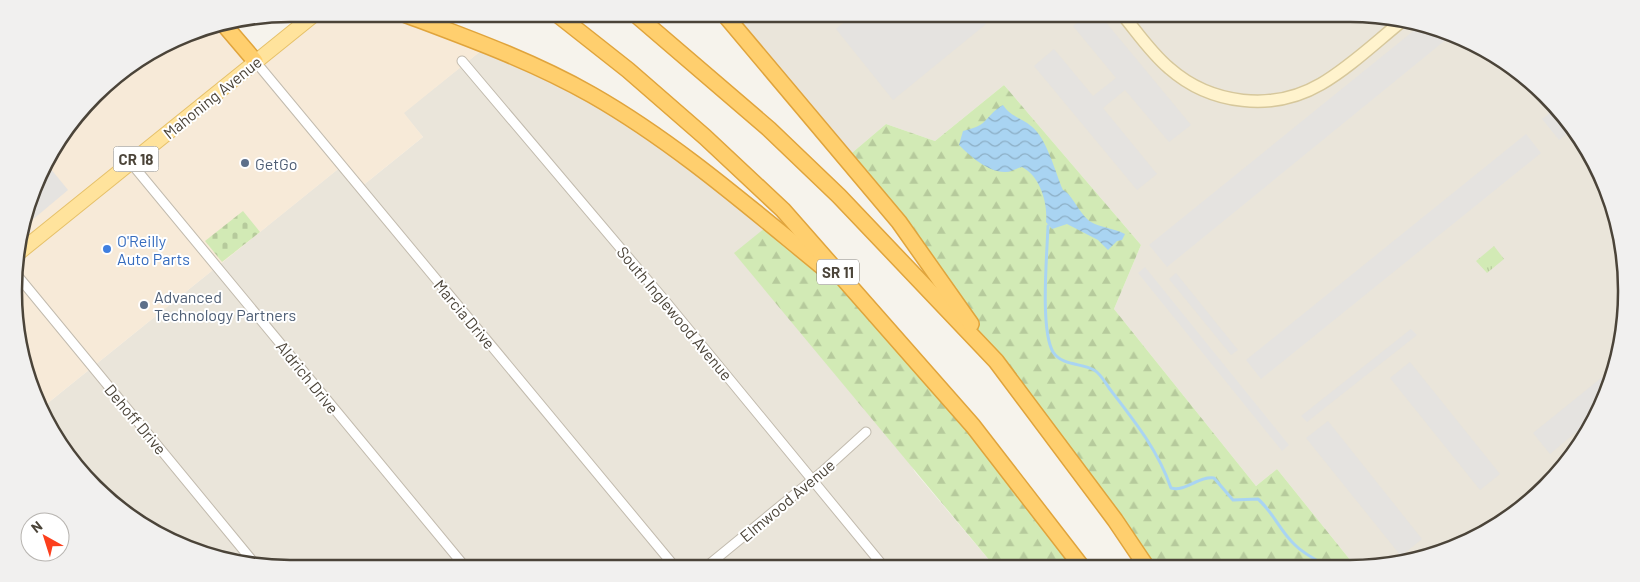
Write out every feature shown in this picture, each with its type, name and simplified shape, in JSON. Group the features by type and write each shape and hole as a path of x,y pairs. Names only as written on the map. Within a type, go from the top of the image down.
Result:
{"highway":[{"path":"425,22 526,61 624,114 701,168 858,295"},
{"name":"SR 11","path":"567,22 628,70 744,172 783,210 973,426 1077,560"},
{"path":"645,22 700,67 839,196 996,361"},
{"path":"731,22 899,222 996,361 1115,520 1142,560"},
{"path":"229,30 256,62"}],"main road":[{"name":"Mahoning Avenue","path":"27,246 305,22"}],"street":[{"path":"1129,22 1156,55 1186,81 1219,96 1255,102 1283,99 1318,86 1394,27"},
{"name":"South Inglewood Avenue","path":"462,61 552,165 878,560"},
{"name":"Marcia Drive","path":"256,62 669,560"},
{"name":"Aldrich Drive","path":"131,163 459,560"},
{"name":"Dehoff Drive","path":"23,282 248,556"},
{"name":"Elmwood Avenue","path":"714,560 866,432"}],"shaded area":[{"path":"305,22 425,22 487,46 404,113 423,137 361,187 342,166 47,404 37,377 28,343 22,291 25,256 32,222 43,188 58,157 78,128 101,101 128,78 172,50 205,37 229,30 256,61"},
{"path":"731,22 1349,22 1384,25 1418,32 1468,50 1512,78 1551,114 1582,157 1603,205 1615,256 1618,291 1617,309 1608,360 1590,410 1572,440 1539,481 1512,504 1468,532 1435,545 1384,557 1350,560 1277,469 1256,486 1114,309 1141,245 1004,85 935,141 886,124 846,158"},
{"path":"844,22 984,22 986,24 893,100 836,29"},
{"path":"1078,22 1106,22 1191,125 1169,142 1125,90 1103,108 1157,174 1137,190 1034,66 1054,49 1093,96 1116,78 1073,26"},
{"path":"1413,31 1445,41 1167,267 1149,245"},
{"path":"487,46 559,77 770,224 915,472 989,560 273,559 222,550 188,539 157,524 128,504 89,468 58,425 47,404 343,165 361,187 423,137 403,113"},
{"path":"1550,113 1567,134 1559,140 1542,119"},
{"path":"1526,134 1541,153 1261,379 1246,360"},
{"path":"51,170 68,190 33,220"},
{"path":"1145,267 1289,445 1282,451 1138,273"},
{"path":"1176,273 1238,350 1231,355 1169,279"},
{"path":"1411,329 1417,335 1307,422 1301,416"},
{"path":"1410,362 1500,474 1480,490 1390,378"},
{"path":"1603,376 1590,410 1579,430 1550,454 1533,433"},
{"path":"1328,421 1422,539 1404,553 1400,554 1306,438"}],"green space":[{"path":"1004,85 1141,245 1114,309 1256,486 1277,469 1350,560 1142,560 846,158 886,124 935,141"},
{"path":"243,211 260,232 222,262 205,241"},
{"path":"770,224 858,295 1076,560 989,560 734,253"},
{"path":"1494,246 1504,259 1487,273 1476,261"}],"water":[{"path":"1003,105 1037,131 1050,156 1063,190 1067,192 1087,219 1095,224 1125,234 1122,240 1117,241 1108,250 1098,240 1067,224 1052,229 1046,222 1046,207 1042,191 1028,171 1022,167 1008,172 993,170 974,159 959,145 963,131 980,125"}],"waterway":[{"path":"1048,226 1045,310 1049,341 1057,357 1089,368 1100,375 1152,448 1171,488 1182,488 1203,479 1214,478 1233,500 1258,499 1295,545 1316,560"}],"place":[{"name":"GetGo","path":"245,163"},
{"name":"O'Reilly Auto Parts","path":"107,249"},
{"name":"Advanced Technology Partners","path":"144,305"}]}
